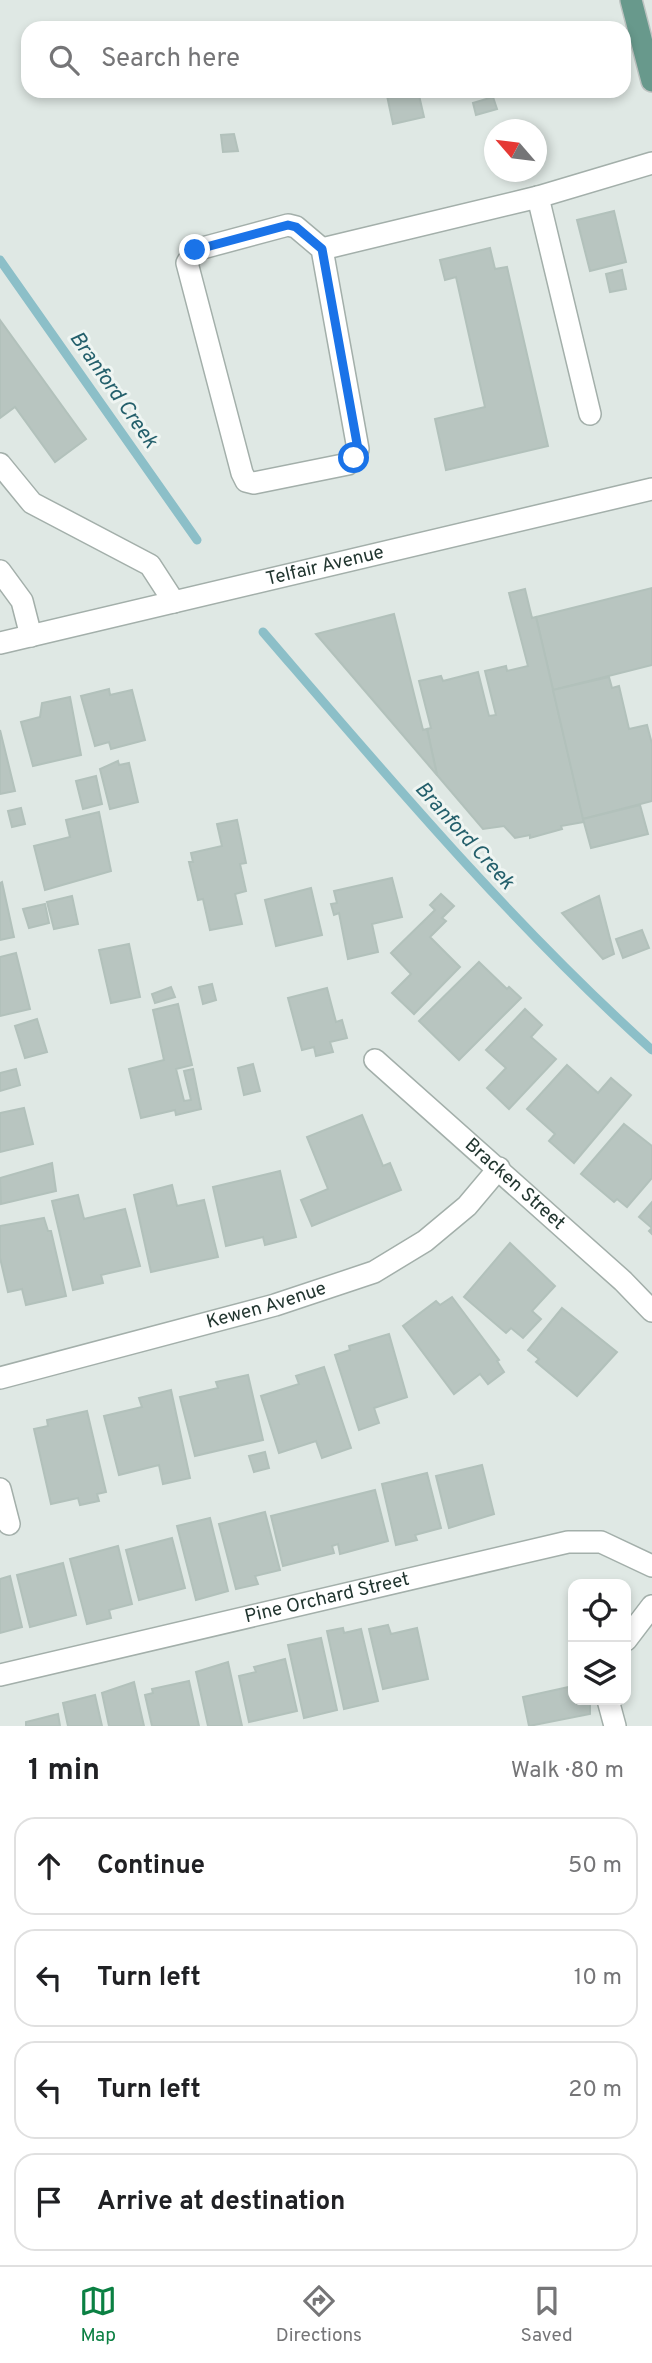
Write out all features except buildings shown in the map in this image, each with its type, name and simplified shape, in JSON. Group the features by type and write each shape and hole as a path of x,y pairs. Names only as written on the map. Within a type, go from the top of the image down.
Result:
{"main road":[{"path":"631,0 647,37 652,81"}],"street":[{"path":"322,249 538,197 652,163"},
{"path":"538,197 590,414"},
{"path":"288,225 296,227 322,249 358,449 348,464 254,484 246,481 242,473 187,263 195,250 288,225"},
{"path":"0,464 32,503 150,565 174,602"},
{"name":"Telfair Avenue","path":"0,643 652,489"},
{"path":"0,571 22,601 31,636"},
{"name":"Bracken Street","path":"375,1060 499,1168 623,1281 652,1311"},
{"name":"Kewen Avenue","path":"0,1378 275,1305 374,1272 425,1241 467,1206 499,1168"},
{"path":"0,1489 9,1524"},
{"name":"Pine Orchard Street","path":"0,1675 568,1542 601,1542 652,1566"},
{"path":"631,1633 652,1606"},
{"path":"609,1705 615,1726"}],"waterway":[{"name":"Branford Creek","path":"0,260 197,540"},
{"name":"Branford Creek","path":"263,632 499,900 652,1050"}],"route":[{"path":"195,250 288,225 296,227 322,249 358,449 354,458"}]}
